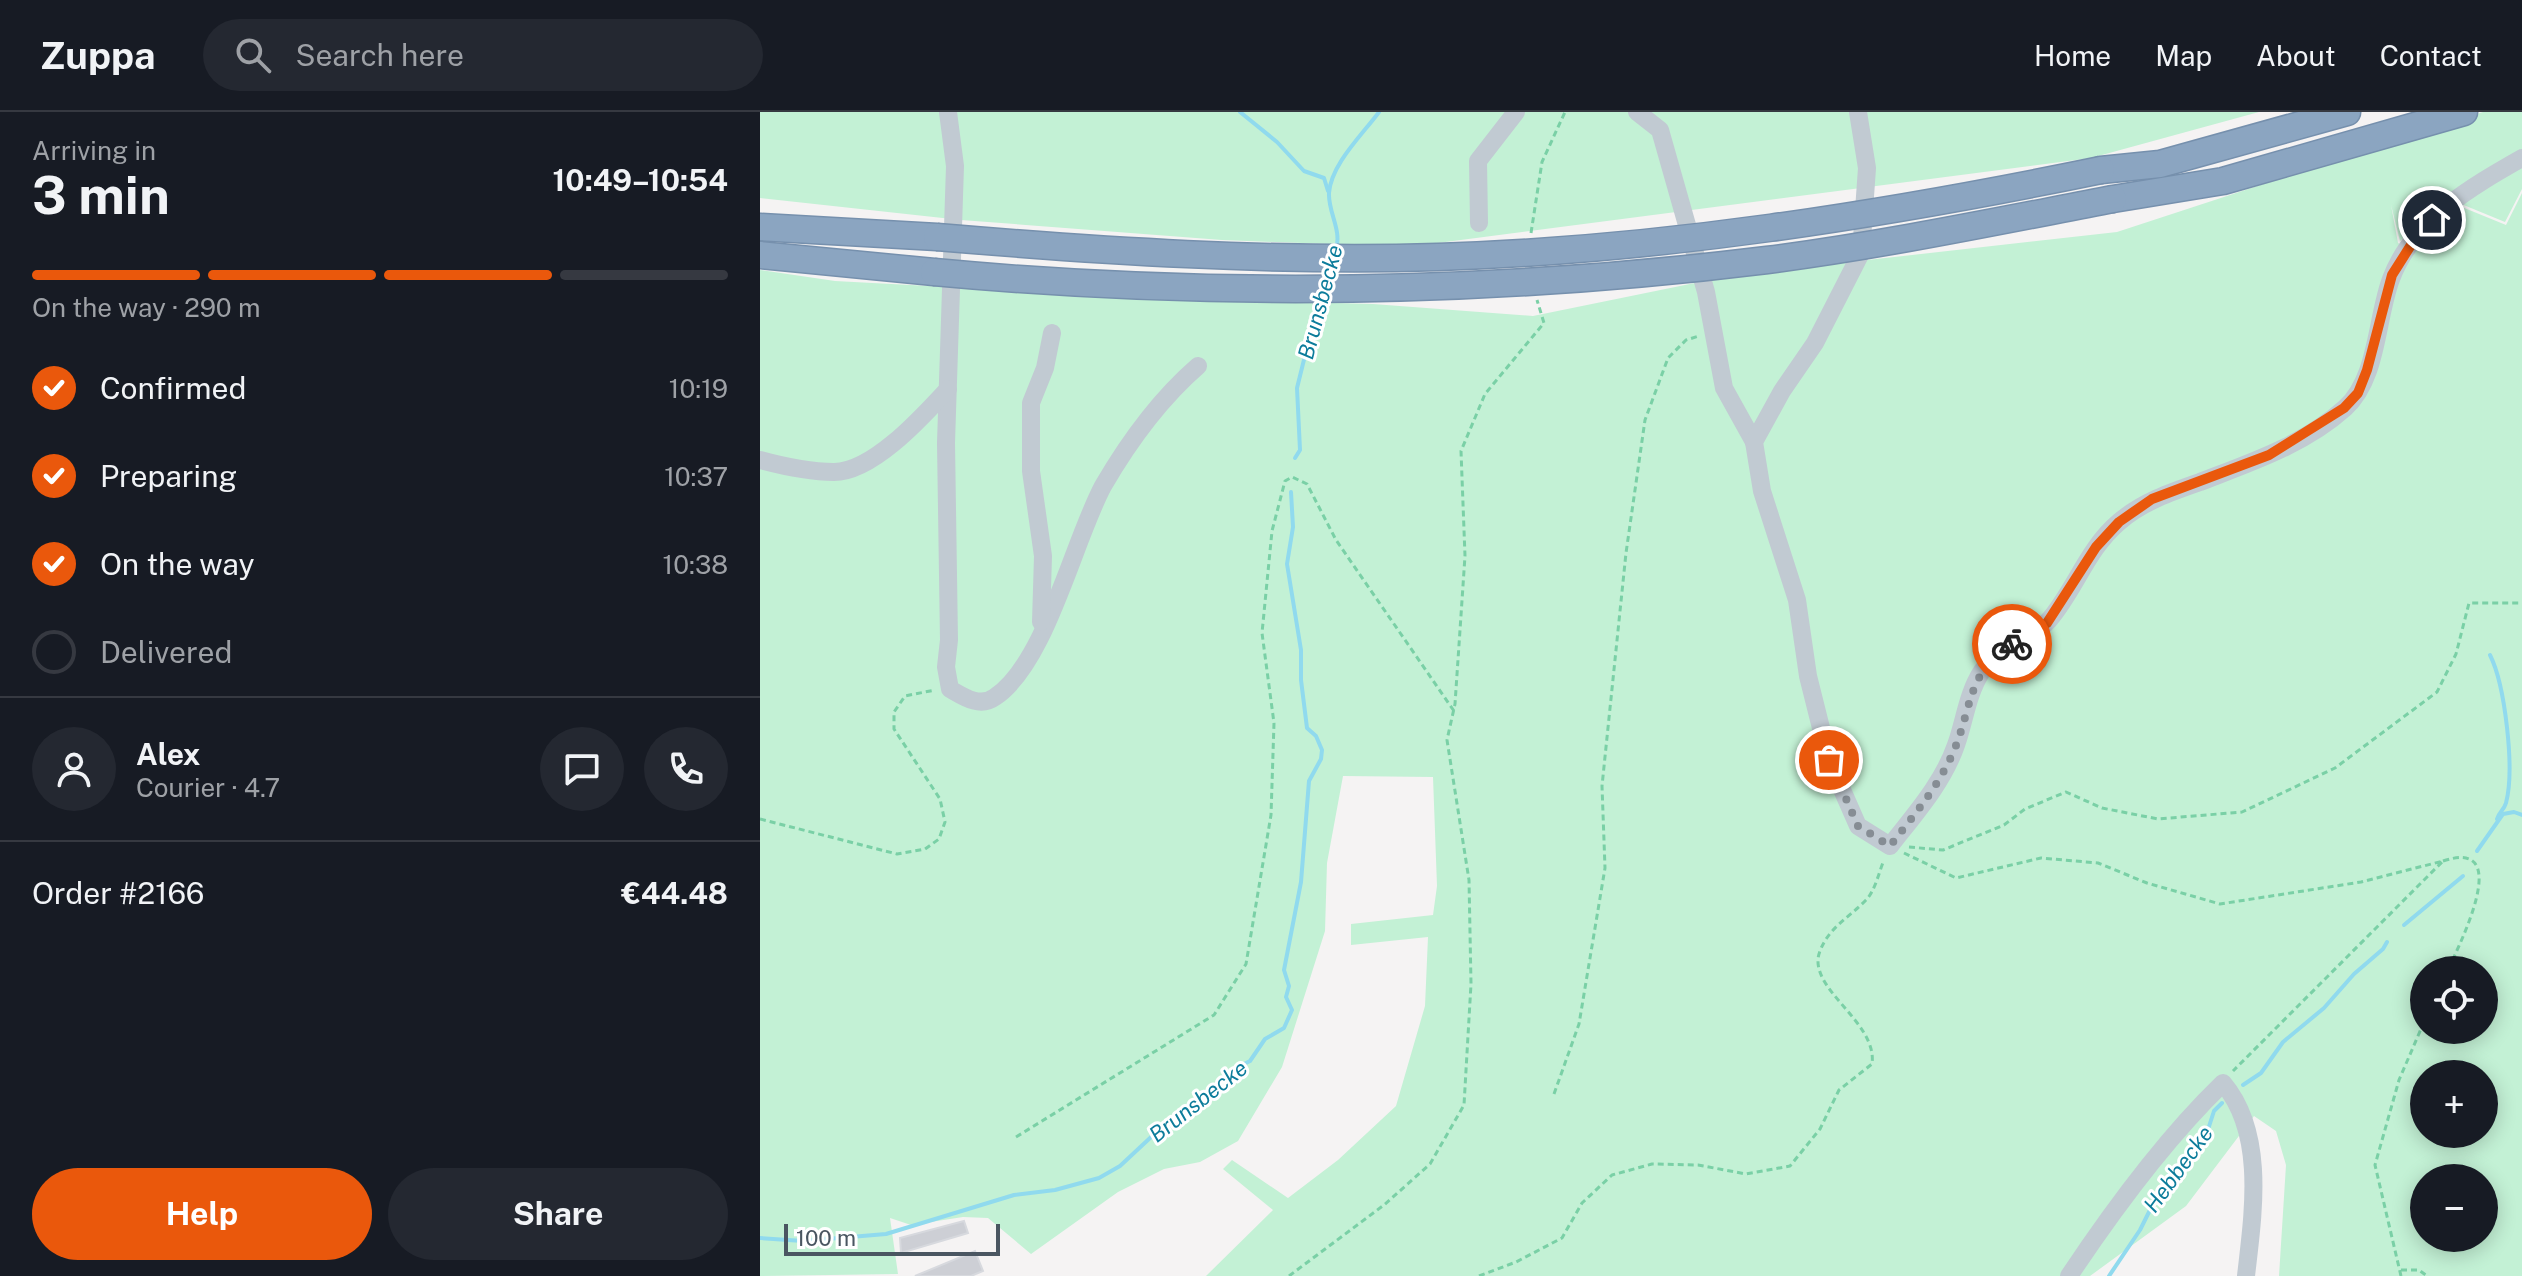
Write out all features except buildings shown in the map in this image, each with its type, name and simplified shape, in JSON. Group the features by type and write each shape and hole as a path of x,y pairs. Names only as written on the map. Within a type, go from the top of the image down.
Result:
{"highway":[{"path":"760,227 937,237 1128,253 1228,256 1437,257 1562,250 1742,232 1938,204 2101,170 2160,164 2347,112"},
{"path":"760,255 1123,287 1226,290 1454,287 1585,279 1769,260 1916,237 2223,181 2464,112"}],"street":[{"path":"948,112 955,166 948,389 946,667 950,689 972,701 992,700 1011,686 1040,637 1103,487 1168,392 1198,366"},
{"path":"1479,223 1478,161 1516,112"},
{"path":"1637,112 1660,130 1706,292 1724,388 1754,442 1762,491 1797,600 1808,676 1829,760 1858,826 1890,846 1933,789 1956,747 1967,702 1981,673 1996,654 2047,623 2096,547 2119,522 2152,499 2269,455 2344,408 2358,393 2367,370 2392,275 2418,234 2455,199 2522,158"},
{"path":"1754,442 1782,391 1815,343 1861,253 1867,168 1858,112"},
{"path":"1040,637 1043,556 1031,471 1031,403 1045,368 1052,333"},
{"path":"760,460 837,472 876,457 914,425 948,389"},
{"path":"2069,1276 2106,1223 2201,1104 2223,1083 2233,1095 2250,1134 2252,1203 2246,1276"}],"path":[{"path":"1531,238 1542,162 1565,112"},
{"path":"1289,1276 1384,1205 1430,1164 1464,1105 1471,984 1469,880 1447,740 1454,711 1465,556 1461,451 1485,394 1544,323 1537,298"},
{"path":"1554,1094 1579,1024 1605,868 1603,771 1626,553 1645,420 1668,358 1686,340 1713,330"},
{"path":"1016,1137 1214,1015 1246,964 1271,815 1274,723 1262,633 1272,531 1285,481 1292,477 1307,484 1336,540 1454,711"},
{"path":"1890,846 1943,850 2004,825 2025,809 2066,792 2102,808 2158,819 2242,812 2335,768 2437,692 2456,654 2469,603 2522,603"},
{"path":"760,819 897,854 925,849 939,839 945,822 940,799 894,729 894,712 905,696 924,690 950,689"},
{"path":"1890,846 1956,878 2041,858 2098,863 2147,883 2220,904 2361,882 2459,856 2470,859 2479,871 2480,889 2454,956"},
{"path":"1479,1276 1562,1238 1582,1203 1612,1175 1652,1164 1698,1165 1746,1174 1790,1166 1820,1129 1839,1090 1872,1064 1874,1049 1821,977 1818,953 1835,926 1868,898 1890,846"},
{"path":"2223,1083 2279,1022 2443,861"},
{"path":"2415,1044 2399,1080 2375,1165 2401,1273 2419,1270 2427,1276"}],"green space":[{"path":"760,112 2259,112 2091,158 1407,247 1222,240 961,220 760,198"},
{"path":"2483,112 2522,112 2522,189 2505,222 2449,199 2400,241 2391,205 2398,243 2412,251 2457,205 2506,225 2522,193 2522,1276 2279,1276 2286,1165 2276,1131 2254,1116 2186,1206 2090,1276 1206,1276 1273,1210 1223,1169 1232,1160 1288,1198 1338,1160 1396,1106 1425,1006 1428,937 1351,945 1351,924 1433,915 1437,886 1433,777 1343,776 1327,863 1325,931 1282,1067 1238,1141 1200,1162 1164,1169 1118,1192 1031,1254 988,1218 963,1217 911,1225 890,1218 898,1274 760,1276 760,270 835,281 1153,298 1373,304 1533,316 1734,275 2117,232"}],"waterway":[{"path":"1240,112 1277,142 1304,171 1324,178 1328,191"},
{"name":"Brunsbecke","path":"1336,249 1337,235 1329,200 1331,182 1341,160 1379,112"},
{"name":"Brunsbecke","path":"1295,458 1300,450 1297,388 1319,299"},
{"name":"Brunsbecke","path":"760,1238 803,1241 886,1234 1014,1195 1055,1190 1099,1178 1120,1166 1179,1111 1208,1095 1226,1073 1250,1061 1265,1039 1284,1028 1292,1010 1286,997 1289,986 1284,970 1301,882 1309,781 1321,759 1322,750 1316,736 1307,728 1301,650 1287,564 1293,527 1291,492"},
{"path":"2490,655 2500,686 2509,749 2509,788 2506,803 2497,819"},
{"name":"Hebbecke","path":"2477,851 2503,814 2514,812 2522,815"},
{"name":"Hebbecke","path":"2404,925 2463,876"},
{"name":"Hebbecke","path":"2243,1085 2261,1073 2283,1042 2324,1008 2387,942"},
{"name":"Hebbecke","path":"2109,1276 2140,1230 2166,1178 2204,1142 2214,1111 2222,1103"}],"way so far":[{"path":"1829,760 1858,826 1890,846 1933,789 1956,747 1967,702 1981,673 1996,654 2012,644"}],"route":[{"path":"2012,644 2047,623 2096,547 2119,522 2152,499 2269,455 2344,408 2358,393 2367,370 2392,275 2418,234 2432,220"}]}
